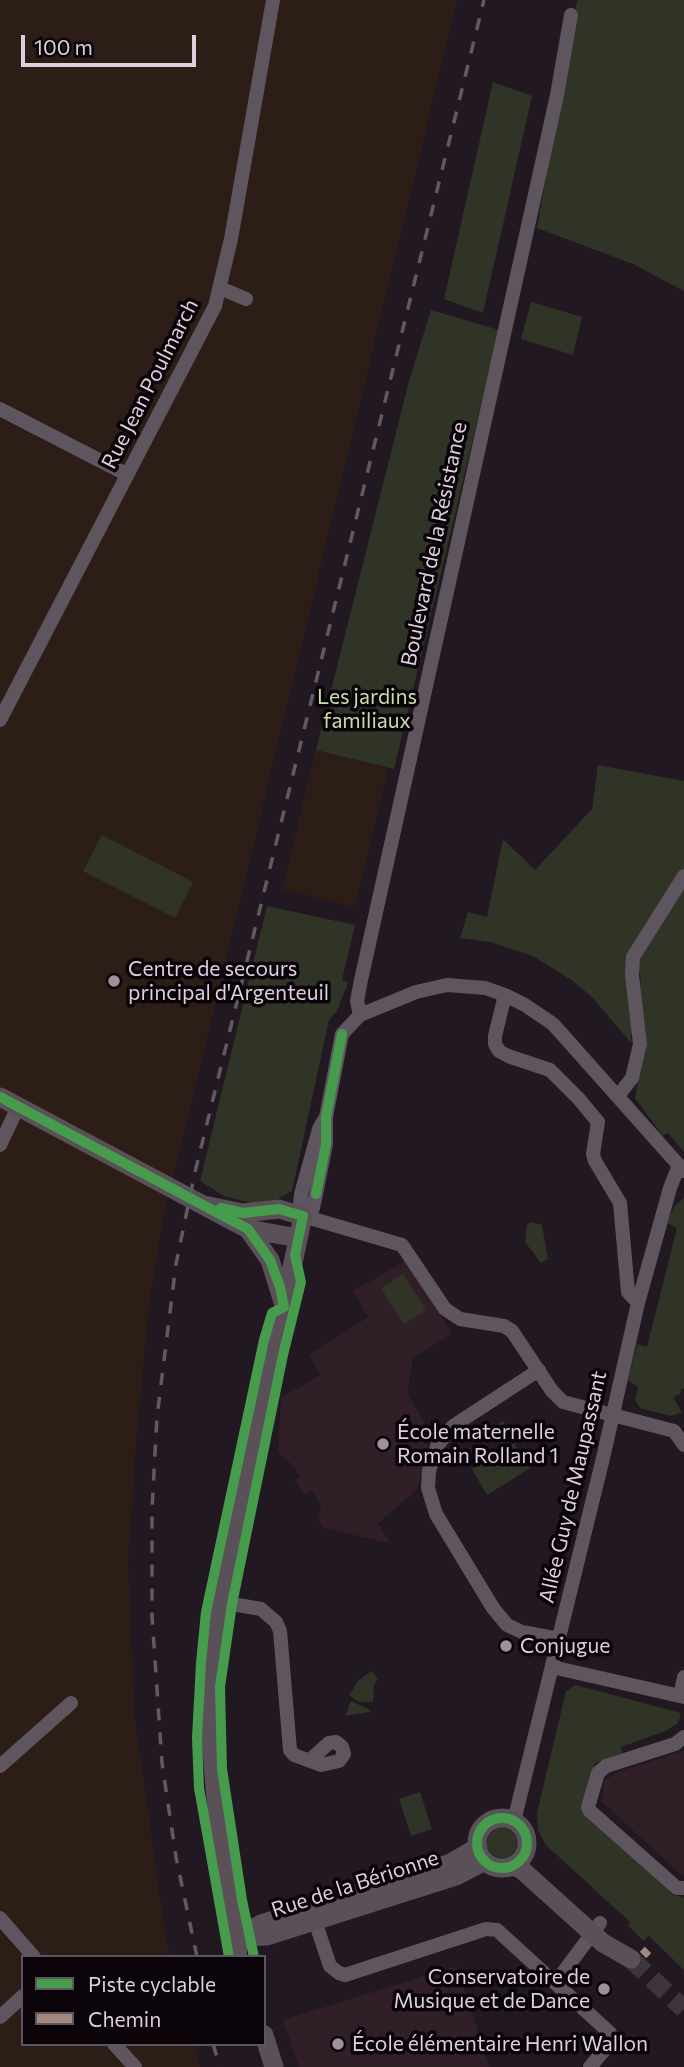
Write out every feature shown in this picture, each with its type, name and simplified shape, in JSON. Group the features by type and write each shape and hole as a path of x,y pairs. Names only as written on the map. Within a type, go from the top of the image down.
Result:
{"main road":[{"path":"0,1097 248,1228 298,1238"},
{"path":"204,1205 243,1213 279,1209 303,1216 221,1599 215,1652 211,1739 216,1807 239,1937 237,1955"},
{"path":"248,1228 270,1260 284,1307"},
{"path":"511,1866 523,1857 526,1850 524,1830 514,1821 500,1818 488,1822 479,1833 481,1854 498,1867 522,1869 595,1928"},
{"path":"526,1850 531,1860 595,1928"},
{"name":"Rue de la Bérionne","path":"239,1937 261,1924 481,1854"},
{"name":"Rue de la Bérionne","path":"239,1937 267,1936 456,1876 481,1854"},
{"path":"239,1937 248,1955"},
{"path":"266,2041 274,2067"}],"street":[{"name":"Rue Jean Poulmarch","path":"2,714 215,306 273,0"},
{"name":"Boulevard de la Résistance","path":"360,1015 357,1001 361,980 557,95 571,15"},
{"path":"220,288 246,299"},
{"path":"0,410 126,474"},
{"path":"618,1096 632,1078 640,1044 632,975 633,957 684,876"},
{"path":"682,1168 553,1024 524,1004 505,995 477,987 436,986 360,1015 342,1034 326,1117 319,1129 300,1205 303,1216 402,1245 444,1309 460,1320 504,1326 512,1331 562,1402 674,1432 684,1445"},
{"path":"505,995 495,1035 495,1044 499,1051 550,1070 598,1122 599,1130 593,1154 620,1203 628,1292 638,1303"},
{"path":"0,1145 18,1107"},
{"name":"Allée Guy de Maupassant","path":"514,1821 638,1303 670,1188 682,1168"},
{"path":"539,1370 453,1426 437,1446 429,1471 428,1488 436,1514 493,1608 507,1625 522,1632 559,1639"},
{"path":"221,1599 232,1604 261,1609 276,1622 280,1631 288,1744 294,1755 311,1759"},
{"path":"552,1667 682,1697 684,1677"},
{"path":"0,1766 71,1703"},
{"path":"684,1737 675,1744 606,1766 598,1773 588,1807 677,1888 684,1889"},
{"path":"0,1918 32,1955"},
{"path":"315,1921 330,1966 342,1975 356,1973 492,1928 505,1935 612,2037 606,2049 590,2067"},
{"path":"556,1982 595,1928"},
{"path":"0,2017 21,1998"},
{"path":"116,2046 135,2067"}],"shaded area":[{"path":"0,0 457,0 161,1228 148,1313 128,1562 134,1712 166,1940 170,1955 21,1955 21,2046 195,2046 200,2067 0,2067"},
{"path":"316,750 388,768 355,907 282,889"},
{"path":"406,1261 452,1334 413,1358 407,1394 422,1418 429,1441 418,1488 378,1524 392,1544 324,1528 318,1520 321,1506 312,1491 305,1495 295,1480 300,1476 278,1452 281,1398 320,1375 309,1355 368,1317 353,1291"},
{"path":"684,1751 684,1877 601,1801 605,1780 620,1771"},
{"path":"457,1966 489,2067 299,2067 283,2020"}],"green space":[{"path":"577,0 684,0 684,291 633,264 537,228"},
{"path":"493,82 532,96 483,313 444,299"},
{"path":"531,302 582,317 573,355 521,339"},
{"name":"Les jardins familiaux","path":"431,310 499,330 394,769 316,750 409,381"},
{"path":"598,765 684,781 684,1152 668,1133 663,1136 635,1098 643,1054 646,1055 646,1031 640,974 627,960 632,1019 631,1043 592,997 573,981 533,956 490,942 460,938 468,912 487,917 503,839 535,870 592,809"},
{"path":"102,835 193,882 175,918 83,871"},
{"path":"267,906 355,925 342,980 348,983 337,1011 329,1020 292,1191 276,1200 251,1203 224,1196 200,1181"},
{"path":"684,1198 684,1388 673,1398 682,1412 671,1416 640,1408 635,1400 638,1387 628,1380 637,1344 647,1347 677,1228 667,1223 668,1219 674,1207"},
{"path":"531,1222 542,1225 548,1259 541,1263 525,1242 527,1225"},
{"path":"403,1274 426,1310 404,1324 381,1288"},
{"path":"503,1421 515,1437 502,1445 491,1429"},
{"path":"514,1443 530,1468 487,1495 472,1469"},
{"path":"372,1671 378,1679 374,1685 373,1702 359,1702 349,1695 359,1680"},
{"path":"576,1685 681,1713 678,1723 668,1730 621,1747 622,1753 595,1763 584,1811 674,1895 684,1898 684,1970 649,1936 643,1941 628,1925 630,1922 546,1845 538,1830 537,1813 566,1691"},
{"path":"351,1701 370,1710 370,1712 345,1716"},
{"path":"420,1792 432,1829 411,1836 399,1799"},
{"path":"502,1828 508,1829 516,1837 516,1849 508,1857 502,1858 496,1857 488,1849 487,1843 488,1837 496,1829"}],"tunnel":[{"path":"631,1959 684,2009"}],"railway":[{"path":"197,1955 176,1857 162,1763 152,1616 152,1509 157,1417 176,1264 195,1172 484,0"},
{"path":"214,2046 220,2067"}],"marked path":[{"path":"643,1955 648,1950"}],"cycle path":[{"path":"316,1194 326,1144 326,1117 342,1034"},
{"path":"0,1097 248,1229 270,1260 280,1287 284,1307 272,1313 264,1340 206,1612 201,1663 197,1738 199,1788 229,1955"},
{"path":"221,1208 243,1213 279,1209 303,1216 295,1255 301,1282 283,1355 232,1604 220,1687 222,1769 242,1900 254,1955"},
{"path":"502,1818 520,1825 527,1843 520,1861 502,1868 484,1861 477,1843 484,1825 502,1818"}],"place":[{"name":"Centre de secours principal d'Argenteuil","path":"114,981"},
{"name":"École maternelle Romain Rolland 1","path":"383,1444"},
{"name":"Conjugue","path":"506,1646"},
{"name":"Conservatoire de Musique et de Dance","path":"604,1989"},
{"name":"École élémentaire Henri Wallon","path":"338,2044"}]}
